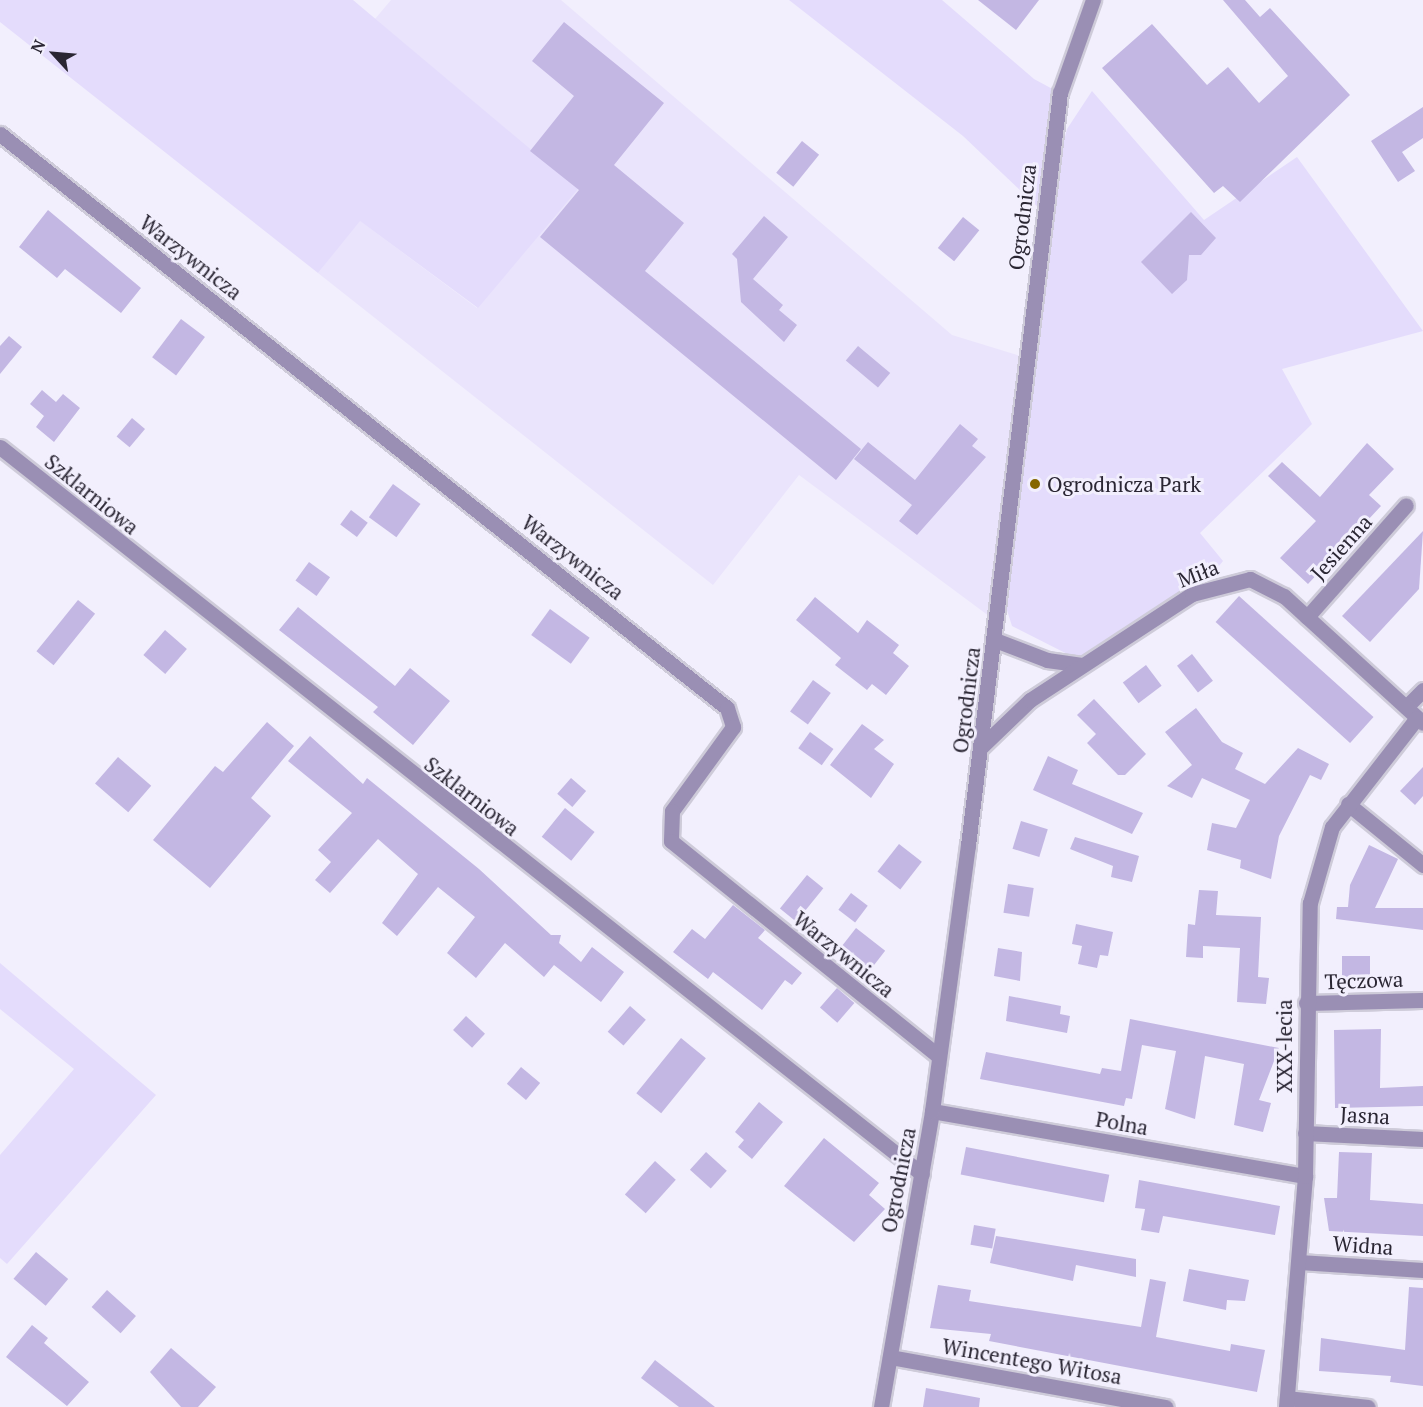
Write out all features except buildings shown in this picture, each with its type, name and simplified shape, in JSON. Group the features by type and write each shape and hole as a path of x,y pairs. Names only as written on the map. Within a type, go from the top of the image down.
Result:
{"street":[{"name":"Ogrodnicza","path":"881,1407 932,1111 937,1055 995,640 1060,93 1093,0"},
{"name":"Warzywnicza","path":"0,134 727,708 734,727 672,811 670,841 937,1055"},
{"name":"Szklarniowa","path":"0,447 922,1174"},
{"name":"Jesienna","path":"1307,617 1406,505"},
{"name":"Miła","path":"981,747 1030,700 1192,594 1222,584 1250,579 1266,583 1307,617 1415,716"},
{"path":"995,640 1047,660 1082,665"},
{"name":"XXX-lecia","path":"1287,1402 1305,1176 1305,1003 1314,879 1321,852 1348,804 1415,716 1423,690"},
{"path":"1348,804 1423,865"},
{"name":"Tęczowa","path":"1305,1003 1423,1000"},
{"name":"Polna","path":"932,1111 1305,1176"},
{"name":"Jasna","path":"1305,1133 1423,1139"},
{"name":"Widna","path":"1299,1262 1423,1270"},
{"name":"Wincentego Witosa","path":"890,1357 1166,1407"},
{"path":"1287,1402 1368,1407"}],"shaded area":[{"path":"0,0 353,0 578,189 478,308 360,221 318,273 0,22"},
{"path":"391,0 561,0 952,335 1027,358 997,622 799,475 713,585 318,273 359,220 477,308 577,189 375,19"},
{"path":"789,0 942,0 1034,79 1060,93 1043,212 963,136"},
{"path":"1092,91 1204,220 1297,157 1423,331 1282,369 1312,424 1200,533 1223,561 1197,593 1087,664 1012,626 1005,604 1049,199 1067,129"},
{"path":"0,963 156,1095 7,1264 0,1258 0,1155 74,1069 0,1009"}],"place":[{"name":"Ogrodnicza Park","path":"1035,484"}]}
